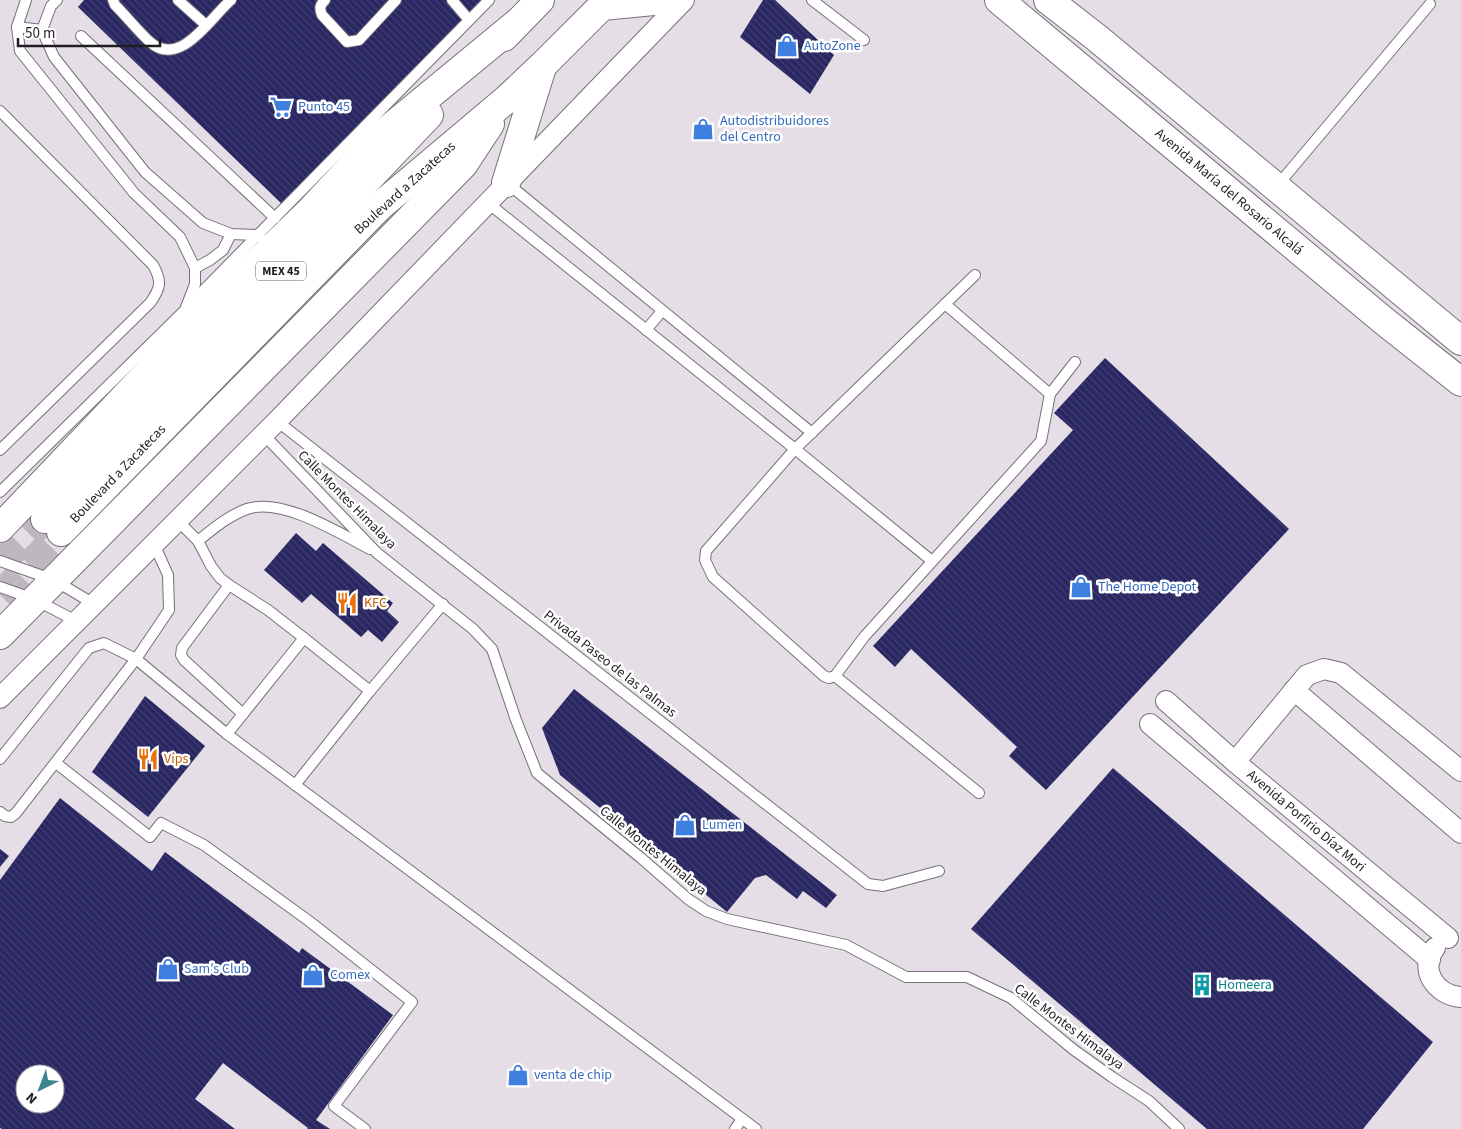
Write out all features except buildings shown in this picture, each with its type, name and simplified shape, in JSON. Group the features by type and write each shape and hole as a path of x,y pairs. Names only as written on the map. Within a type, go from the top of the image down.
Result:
{"main road":[{"name":"Boulevard a Zacatecas","path":"540,0 53,525 380,206 507,99 605,3"},
{"path":"605,3 664,0"},
{"name":"Avenida María del Rosario Alcalá","path":"999,0 1384,321 1461,382"},
{"path":"1048,0 1097,38 1461,341"},
{"path":"0,528 202,316 265,241 310,211 380,136 383,121 517,23"},
{"path":"1077,66 1097,38"},
{"path":"506,183 543,65"},
{"path":"0,635 463,165 507,99"},
{"path":"1384,321 1405,294"}],"street":[{"path":"0,698 270,428 684,0"},
{"path":"1235,762 1307,674 1324,669 1341,673 1461,772"},
{"path":"1294,690 1461,833"},
{"name":"Avenida Porfirio Díaz Mori","path":"1150,724 1430,960 1433,951 1440,943 1455,937 1235,762 1166,701"},
{"path":"1430,960 1431,978 1436,986 1451,996 1461,997"}],"lane":[{"path":"26,0 17,27 20,51 134,193 180,237 195,268 195,284 185,310"},
{"path":"57,0 51,6 42,30 54,57 145,172 203,223 231,234 265,241"},
{"path":"113,0 115,5 151,43 160,49 170,50 186,45 229,0"},
{"path":"178,0 206,25"},
{"path":"325,0 321,4 320,10 322,15 347,42 359,40 396,0"},
{"path":"452,0 469,20"},
{"path":"0,492 185,310 265,241 275,218 383,121 469,20 489,0"},
{"path":"812,0 864,40"},
{"path":"1276,187 1430,4"},
{"path":"17,27 42,30"},
{"path":"81,36 275,218"},
{"path":"0,111 153,265 158,274 160,285 157,294 150,303 0,450"},
{"path":"506,183 812,434"},
{"path":"488,203 932,561"},
{"path":"195,268 223,250 231,234"},
{"path":"974,275 795,449 706,551 705,560 712,577 824,676 830,678 835,676 864,638 1041,441 1050,394 1075,362"},
{"path":"945,304 1050,394"},
{"path":"646,330 662,311"},
{"name":"Calle Montes Himalaya","path":"270,428 377,553 473,629 492,649 516,720 537,773 688,899 706,911 727,919 846,945 906,977 967,977 1011,998 1074,1050 1149,1101 1179,1129"},
{"name":"Privada Paseo de las Palmas","path":"270,428 868,884 883,886 939,871"},
{"path":"198,541 228,517 249,508 272,507 308,517 377,553"},
{"path":"178,520 198,541 211,566 220,578 268,610 370,690"},
{"path":"0,812 5,816 11,817 16,813 136,659 168,610 168,575 154,544"},
{"path":"0,561 54,580 94,604"},
{"path":"229,585 182,648 181,655 184,660 243,714"},
{"path":"0,587 34,599 76,621"},
{"path":"295,785 370,690 443,604"},
{"path":"227,734 304,638"},
{"path":"0,759 89,648 104,642 136,659 227,734 756,1129"},
{"path":"835,676 979,793"},
{"path":"56,763 150,837 161,822 204,845 309,921 412,1002 334,1106 365,1129"},
{"path":"735,1129 742,1119"}],"tunnel":[{"path":"0,564 45,519"},
{"path":"0,595 61,532"}],"place":[{"name":"AutoZone","path":"787,46"},
{"name":"Punto 45","path":"281,107"},
{"name":"Autodistribuidores del Centro","path":"703,129"},
{"name":"The Home Depot","path":"1081,587"},
{"name":"KFC","path":"347,603"},
{"name":"Vips","path":"148,759"},
{"name":"Lumen","path":"685,825"},
{"name":"Sam's Club","path":"168,969"},
{"name":"Comex","path":"313,975"},
{"name":"Homeera","path":"1202,985"},
{"name":"venta de chip","path":"518,1075"}]}
